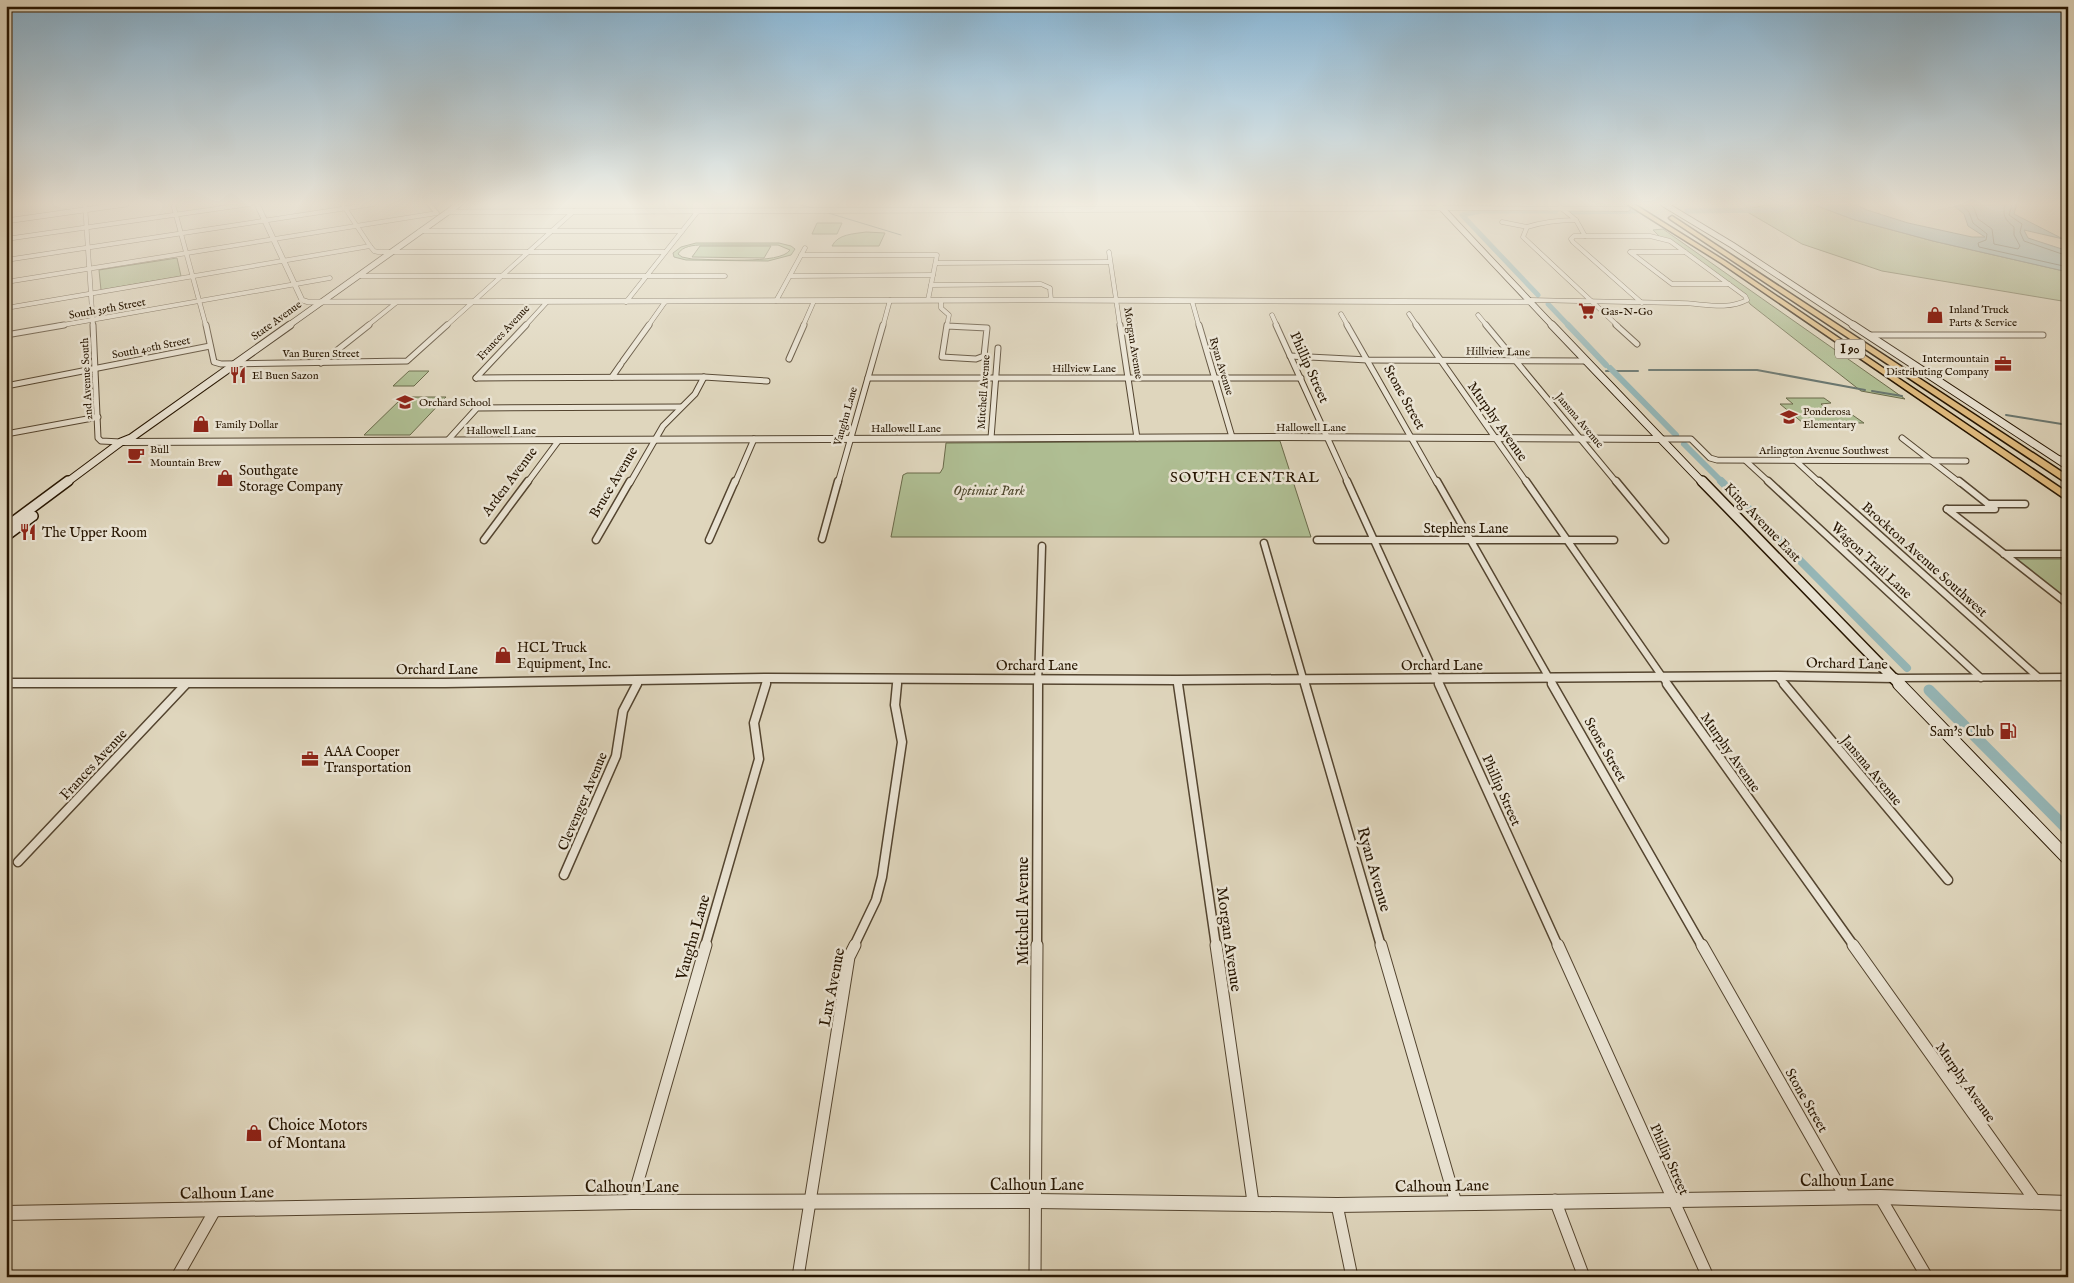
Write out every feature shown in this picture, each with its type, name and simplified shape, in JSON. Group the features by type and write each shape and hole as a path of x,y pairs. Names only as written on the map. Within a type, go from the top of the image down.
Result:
{"highway":[{"name":"I 90","path":"1726,264 2068,498"},
{"name":"I 90","path":"1743,264 2068,481"}],"main road":[{"name":"State Avenue","path":"6,526 374,264"},
{"name":"King Avenue East","path":"1495,264 1586,361 1895,678 2068,859"},
{"path":"1761,264 2068,466"},
{"name":"State Avenue","path":"6,536 127,441"}],"street":[{"name":"2nd Avenue South","path":"90,264 98,438 101,441 127,441"},
{"path":"6,282 123,264"},
{"path":"189,264 210,346"},
{"path":"6,308 272,264"},
{"path":"285,264 303,301 319,302 890,300 1530,301 1737,306 1747,300 1746,296 1701,264"},
{"path":"472,302 513,264"},
{"path":"626,302 656,264"},
{"path":"776,301 797,264"},
{"path":"928,300 936,264"},
{"name":"Morgan Avenue","path":"1110,264 1137,438"},
{"path":"1553,264 1637,344"},
{"path":"1599,264 1642,303"},
{"path":"1646,264 1672,284 1729,284"},
{"path":"357,276 725,276"},
{"path":"790,276 933,276"},
{"name":"South 39th Street","path":"6,335 330,278"},
{"path":"931,284 1041,284 1050,288 1051,300"},
{"name":"Vaughn Lane","path":"822,539 890,300"},
{"path":"941,300 941,308 949,315 947,326 942,357 976,358 984,356 986,328 947,326"},
{"path":"788,359 814,301"},
{"name":"Ryan Avenue","path":"1192,301 1213,378 1232,437"},
{"path":"321,363 398,302"},
{"name":"Van Buren Street","path":"210,346 214,362 234,364 407,361 472,302"},
{"name":"Frances Avenue","path":"547,302 476,378 612,377"},
{"path":"612,377 665,302"},
{"name":"Stone Street","path":"1340,314 1846,1198"},
{"name":"Murphy Avenue","path":"1409,314 1662,677 2036,1202"},
{"name":"Phillip Street","path":"1272,315 1708,1277"},
{"name":"Jansma Avenue","path":"1478,315 1664,540"},
{"path":"1869,335 2043,336"},
{"name":"South 40th Street","path":"6,386 210,346"},
{"name":"Mitchell Avenue","path":"991,438 998,348"},
{"name":"Hillview Lane","path":"1290,356 1368,360 1586,361"},
{"path":"612,377 704,377 767,381"},
{"name":"Bruce Avenue","path":"596,540 663,426 694,394 704,377"},
{"name":"Hillview Lane","path":"868,378 1300,378"},
{"path":"448,440 477,408 681,407"},
{"path":"6,434 98,417"},
{"name":"Hallowell Lane","path":"127,441 1232,437 1579,437 1691,439"},
{"path":"1902,438 1995,509 1947,509 2068,604"},
{"path":"709,540 754,439"},
{"name":"Arlington Avenue Southwest","path":"1691,439 1710,458 1717,460 1966,461"},
{"name":"Arden Avenue","path":"484,540 559,440"},
{"path":"2057,459 2068,459"},
{"name":"Brockton Avenue Southwest","path":"1795,460 2038,677"},
{"name":"Wagon Trail Lane","path":"1746,461 1981,678"},
{"path":"1988,504 2025,504"},
{"name":"Stephens Lane","path":"1317,540 1614,540"},
{"name":"Ryan Avenue","path":"1264,543 1456,1203"},
{"name":"Mitchell Avenue","path":"1035,1277 1038,679 1042,546"},
{"path":"2003,554 2068,554"},
{"name":"Jansma Avenue","path":"1777,676 1948,880"},
{"name":"Orchard Lane","path":"6,683 639,681 768,678 1177,680 1777,676 1895,678 2068,677"},
{"name":"Vaughn Lane","path":"632,1202 759,759 754,723 768,678"},
{"name":"Lux Avenue","path":"798,1277 850,957 876,900 882,877 902,742 895,705 898,679"},
{"name":"Morgan Avenue","path":"1177,680 1253,1202"},
{"name":"Clevenger Avenue","path":"564,875 616,756 623,711 639,681"},
{"name":"Frances Avenue","path":"18,862 187,683"},
{"path":"1880,1197 1927,1277"},
{"name":"Calhoun Lane","path":"6,1213 632,1202 1036,1201 1253,1202 1337,1205 1555,1200 1880,1197 2068,1203"},
{"path":"1555,1200 1584,1277"},
{"path":"1337,1205 1352,1277"},
{"path":"177,1277 215,1210"}],"green space":[{"path":"139,264 178,264 181,276 101,290 99,270"},
{"path":"1703,264 1713,264 1905,399 1861,391 1750,304 1745,296"},
{"path":"1861,264 2033,264 2068,272 2068,302 1882,271"},
{"path":"409,371 429,371 414,386 393,386"},
{"path":"403,397 446,397 410,435 364,435"},
{"path":"1786,398 1824,398 1831,403 1821,404 1833,414 1851,414 1864,423 1803,423 1780,404 1793,404"},
{"name":"Optimist Park","path":"1280,441 1311,537 891,537 903,475 907,473 940,473 943,468 946,443"},
{"path":"2014,559 2068,559 2068,600"}],"water":[{"path":"2033,264 2068,264 2068,272"}],"waterway":[{"path":"1508,264 1538,295"},
{"path":"1548,304 1569,326"},
{"path":"1568,325 1606,365"},
{"path":"1610,368 1676,435"},
{"path":"1649,370 1757,370 1865,390"},
{"path":"1606,371 1638,371"},
{"path":"1872,391 1902,396"},
{"path":"2006,415 2068,425"},
{"path":"1684,444 1721,481"},
{"path":"1721,481 1907,668"},
{"path":"1929,690 2068,830"}],"place":[{"name":"Gas-N-Go","path":"1587,311"},
{"name":"Inland Truck Parts & Service","path":"1935,315"},
{"name":"Intermountain Distributing Company","path":"2003,364"},
{"name":"El Buen Sazon","path":"238,375"},
{"name":"Orchard School","path":"405,402"},
{"name":"Ponderosa Elementary","path":"1789,417"},
{"name":"Family Dollar","path":"201,424"},
{"name":"Bull Mountain Brew","path":"136,455"},
{"name":"Southgate Storage Company","path":"225,478"},
{"name":"The Upper Room","path":"28,532"},
{"name":"HCL Truck Equipment, Inc.","path":"503,655"},
{"name":"Sam's Club","path":"2008,731"},
{"name":"AAA Cooper Transportation","path":"310,759"},
{"name":"Choice Motors of Montana","path":"254,1133"}],"district":[{"name":"SOUTH CENTRAL","path":"1245,477"}]}
